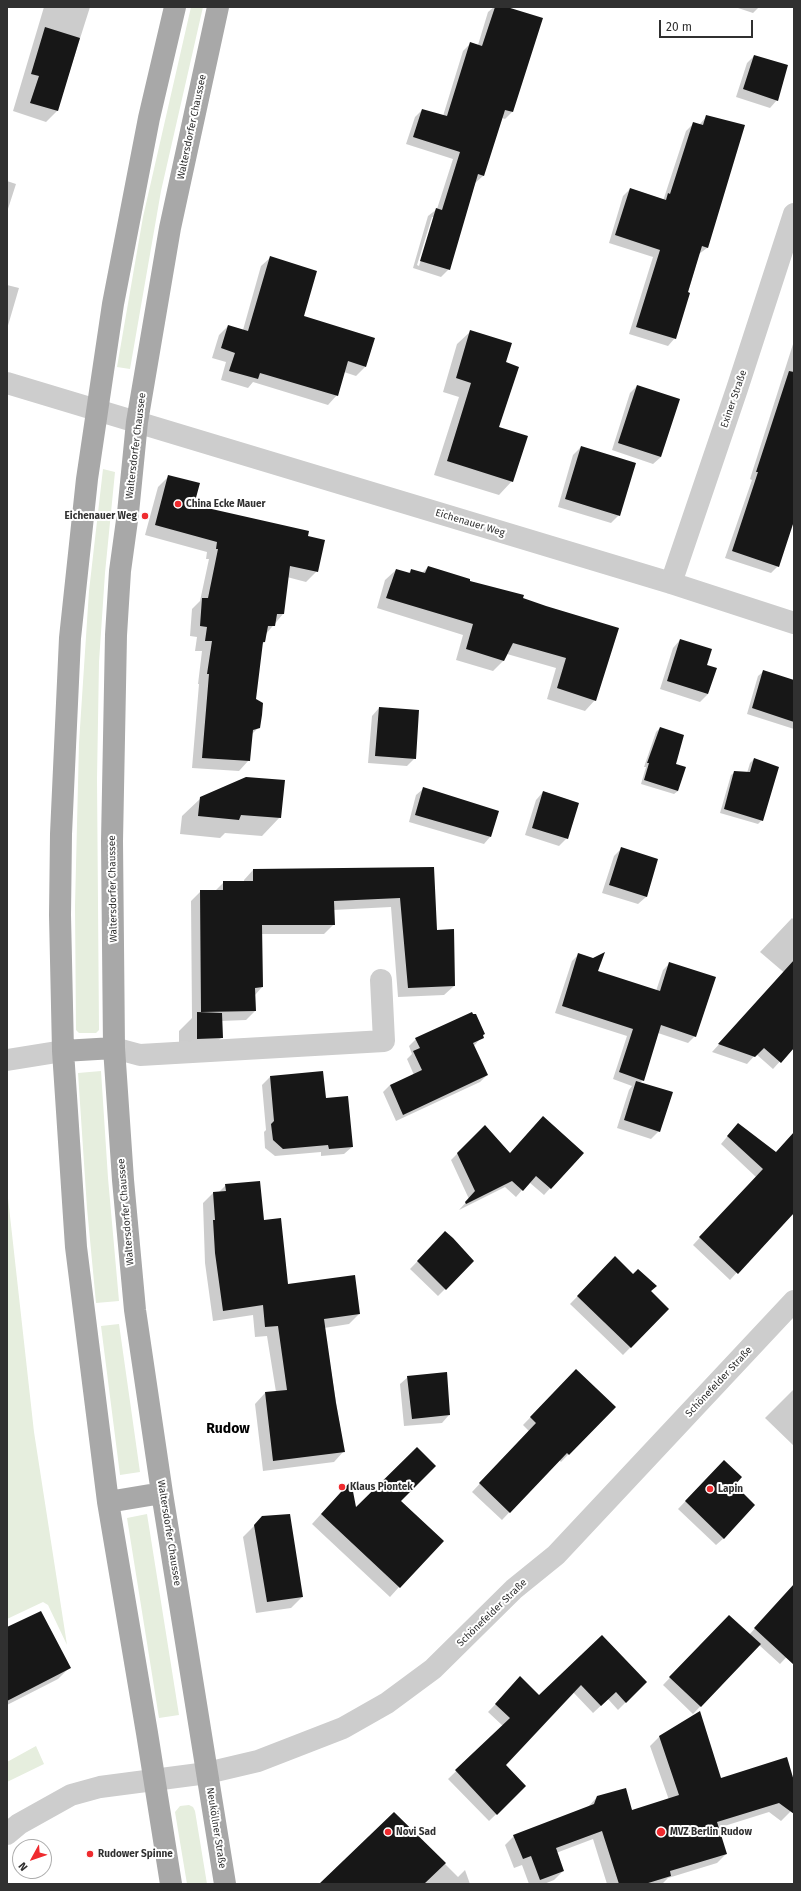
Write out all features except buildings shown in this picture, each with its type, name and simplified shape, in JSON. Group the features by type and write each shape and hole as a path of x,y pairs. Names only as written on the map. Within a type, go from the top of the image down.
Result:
{"main road":[{"path":"171,1884 108,1502 76,1247 62,1051 60,901 65,729 78,559 97,411 113,304 149,118 175,7"},
{"name":"Waltersdorfer Chaussee","path":"207,1773 162,1493 135,1310 123,1180 114,1048 112,841 115,643 120,571 128,513 137,422 170,228 218,7"},
{"path":"62,1051 114,1048"},
{"path":"108,1502 162,1493"},
{"name":"Neuköllner Straße","path":"207,1773 225,1884"}],"street":[{"name":"Exiner Straße","path":"671,583 737,389 794,214"},
{"name":"Eichenauer Weg","path":"7,383 671,583 794,623"},
{"path":"114,1048 140,1055 384,1041 381,980"},
{"path":"7,1060 62,1051"},
{"name":"Schönefelder Straße","path":"154,1781 207,1773 265,1758 343,1728 387,1703 433,1670 514,1589 556,1555 794,1301"},
{"path":"7,1834 19,1824 71,1795 100,1787 154,1781"}],"green space":[{"path":"191,7 203,7 161,191 130,369 117,367 143,217"},
{"path":"103,469 115,472 105,573 99,662 97,779 99,1030 96,1033 79,1033 76,1030 75,906 79,743 89,591"},
{"path":"101,1071 108,1178 119,1301 96,1303 87,1208 78,1073"},
{"path":"7,1189 34,1432 67,1645 48,1605 43,1602 7,1619"},
{"path":"119,1324 140,1472 120,1475 101,1326"},
{"path":"147,1514 179,1715 159,1718 127,1518"},
{"path":"36,1746 44,1764 7,1782 7,1762"},
{"path":"189,1805 193,1807 195,1811 207,1884 187,1884 175,1812 180,1806"}],"place":[{"name":"China Ecke Mauer","path":"178,504"},
{"name":"Eichenauer Weg","path":"145,516"},
{"name":"Klaus Piontek","path":"342,1487"},
{"name":"Lapin","path":"710,1489"},
{"name":"Novi Sad","path":"388,1832"},
{"name":"MVZ Berlin Rudow","path":"661,1832"},
{"name":"Rudower Spinne","path":"90,1854"}],"district":[{"name":"Rudow","path":"228,1429"}]}
